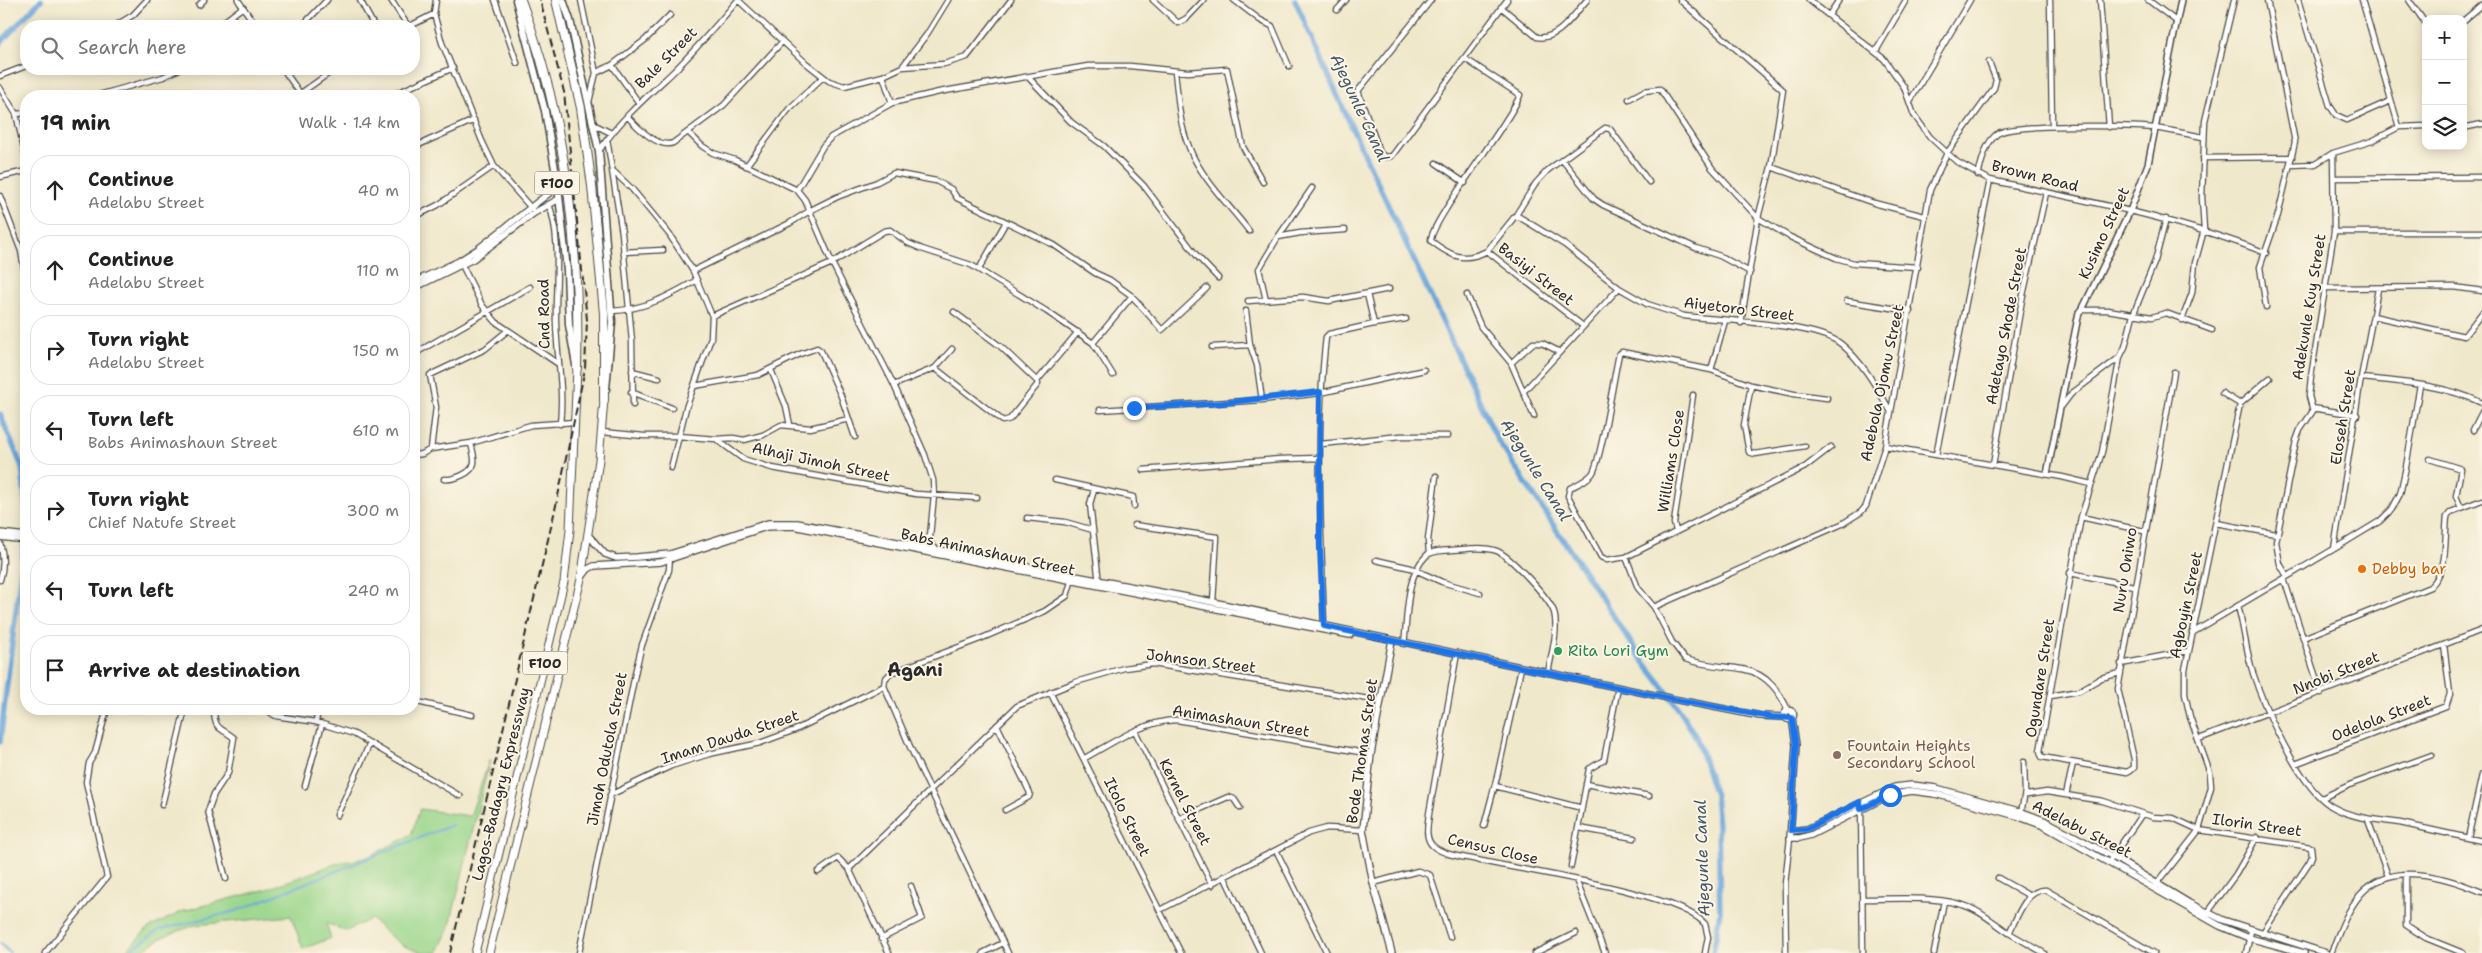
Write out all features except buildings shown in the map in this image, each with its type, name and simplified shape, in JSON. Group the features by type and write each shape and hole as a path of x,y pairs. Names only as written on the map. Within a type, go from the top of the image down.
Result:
{"highway":[{"name":"F100","path":"521,0 535,38 555,119 568,194 574,271 577,368"},
{"name":"Lagos-Badagry Expressway","path":"489,953 581,579 602,432 605,329 592,186 581,108 556,0"},
{"name":"Lagos-Badagry Expressway","path":"475,953 564,582 570,530 577,368"}],"main road":[{"name":"Lagos-Badagry Expressway","path":"516,0 545,111 558,186 568,270 569,325 577,368"},
{"name":"Lagos-Badagry Expressway","path":"563,0 570,20 599,151 611,312 609,376 604,400"},
{"path":"420,279 459,261 478,249 558,186"},
{"path":"420,285 462,265 501,239 534,213 559,200"},
{"name":"Babs Animashaun Street","path":"581,579 588,569 594,566 670,557 742,530 775,521 789,522 1071,582 1212,602 1391,641"},
{"path":"0,533 20,539"},
{"name":"Babs Animashaun Street","path":"843,533 936,549 1099,585 1457,653 1687,702 1760,716 1792,718"},
{"name":"Babs Animashaun Street","path":"588,535 600,551 611,557 670,557"},
{"path":"0,538 20,536"},
{"name":"Bode Thomas Street","path":"1391,641 1371,754 1363,830 1372,883 1392,953"},
{"path":"1785,718 1785,713 1788,710 1793,712 1792,718 1796,745 1790,838"},
{"name":"Adelabu Street","path":"1790,838 1811,835 1895,787 1912,785 1936,788 2046,821 2206,916 2250,934 2303,951 2326,953"},
{"name":"Adelabu Street","path":"1791,830 1807,829 1861,805"},
{"name":"Adelabu Street","path":"2250,934 2262,934 2303,951"}],"street":[{"path":"125,20 133,15 147,0"},
{"path":"199,5 204,0"},
{"path":"238,0 252,20"},
{"path":"308,20 327,0"},
{"path":"360,0 371,20"},
{"path":"391,0 405,20"},
{"path":"436,0 434,14 442,43 494,166 534,213"},
{"path":"495,0 517,63"},
{"path":"581,0 596,73 589,104"},
{"path":"738,0 782,42 823,77 844,86 883,76 902,67 944,64 967,57 1011,0"},
{"name":"Bale Street","path":"599,151 611,133 692,52 738,0"},
{"path":"902,67 927,34 948,0"},
{"path":"1152,0 1178,23 1188,18 1204,0"},
{"path":"1234,0 1260,20 1272,26 1288,66"},
{"path":"1337,10 1346,0"},
{"path":"1430,0 1361,87 1358,95 1380,152 1385,156 1392,156 1507,0"},
{"path":"1501,7 1537,37 1544,38 1557,32 1587,0"},
{"path":"1680,0 1783,90 1771,167 1758,218 1742,323"},
{"name":"Brown Road","path":"1809,0 1876,50 1892,69 1910,101 1914,115 1930,137 1947,153 1978,175 1990,180 2130,211 2204,230 2266,253"},
{"path":"1829,15 1839,0"},
{"path":"1876,50 1906,0"},
{"path":"1910,101 1970,0"},
{"path":"2050,0 2052,126"},
{"path":"2100,0 2109,127"},
{"path":"2148,0 2176,21"},
{"name":"Kusimo Street","path":"2046,474 2079,312 2082,310 2130,211 2148,164 2181,0"},
{"path":"2182,320 2192,293 2195,263 2204,230 2203,137 2234,0"},
{"path":"2266,307 2260,273 2278,215 2292,157 2294,136 2267,0"},
{"path":"2298,0 2330,106 2336,115 2347,120 2390,101"},
{"path":"2362,0 2399,127"},
{"path":"2409,0 2422,18"},
{"path":"2467,18 2482,5"},
{"path":"226,20 243,7"},
{"path":"420,21 434,14"},
{"path":"596,73 612,65 645,40 670,15"},
{"path":"627,116 648,136 664,144 673,143 736,94 782,42"},
{"path":"1436,163 1465,183 1520,95 1464,58"},
{"name":"Adebola Ojomu Street","path":"1654,607 1852,519 1861,512 1871,496 1885,446 1918,267 1924,216 1930,190 1947,153 1994,88 1996,80 1988,62"},
{"path":"612,65 639,103"},
{"path":"797,190 831,137 892,103 939,92 1030,78 1088,66 1130,66 1175,72 1224,68 1228,70 1243,147 1263,182"},
{"path":"0,76 20,68"},
{"path":"404,90 453,68"},
{"path":"1175,72 1182,126 1189,148 1201,170 1250,231"},
{"path":"117,90 167,75"},
{"path":"287,75 298,90"},
{"path":"308,90 327,75"},
{"path":"883,76 892,103"},
{"path":"746,166 789,109 823,77"},
{"path":"1030,78 1071,122 1104,146 1144,186 1197,256 1218,278"},
{"path":"0,88 16,114 20,131"},
{"path":"1629,98 1644,91 1660,89 1712,168 1758,218 1790,237 1836,258 1854,263 1918,267"},
{"path":"16,114 20,114"},
{"path":"420,144 474,120"},
{"path":"593,124 611,133"},
{"path":"2467,127 2482,124"},
{"path":"1978,175 1989,143 1999,133 2052,126 2109,127 2155,128 2203,137"},
{"path":"2290,165 2315,164 2333,152 2372,141 2399,127 2422,126"},
{"path":"1486,251 1516,214 1536,183 1548,170 1563,161 1591,137 1607,128 1650,182"},
{"path":"688,132 707,149 797,190 810,210 832,263 894,385 925,455 933,480 934,495 930,536 931,545 936,549"},
{"path":"607,139 624,252 632,350 631,392 633,405"},
{"name":"Adekunle Kuy Street","path":"2312,408 2309,396 2310,384 2334,232 2333,152"},
{"path":"2203,158 2292,157"},
{"path":"1563,161 1594,198 1603,205 1696,248 1720,256 1750,272"},
{"path":"420,214 444,201 494,166"},
{"path":"1771,167 1874,203 1924,216"},
{"path":"613,171 632,189 665,228 693,271 712,316 711,338 678,436 671,468"},
{"path":"0,177 20,172"},
{"path":"693,271 790,223 810,210 894,173 900,173 941,183 951,189 957,198 1054,245 1132,296 1162,330 1208,288"},
{"path":"2334,178 2482,177"},
{"path":"1936,455 1990,180"},
{"name":"Basiyi Street","path":"1465,183 1431,238 1451,254 1472,258 1486,251 1583,326"},
{"path":"1266,300 1259,269 1278,237 1312,188"},
{"name":"Adetayo Shode Street","path":"1993,465 2022,300 2046,192"},
{"path":"0,196 20,241"},
{"name":"Cnd Road","path":"549,204 555,231 557,363 561,387 560,424"},
{"name":"Aiyetoro Street","path":"1516,214 1565,245 1619,288 1668,312 1684,316 1810,330 1840,343 1862,365 1891,412"},
{"name":"Ogundare Street","path":"2131,771 2073,763 2042,757 2040,754 2081,518 2104,445 2120,356 2125,347 2133,315 2155,261 2166,220"},
{"path":"979,269 1006,222"},
{"path":"712,316 832,263 887,230 922,249 979,269 1078,332 1093,343 1113,375"},
{"path":"1278,237 1300,233 1345,230"},
{"path":"2334,232 2482,232"},
{"path":"624,252 663,250"},
{"path":"462,265 472,288 487,312 507,331 517,334 532,348 557,363"},
{"path":"611,312 629,311 646,307 697,280"},
{"path":"420,351 530,287"},
{"path":"1524,391 1619,288"},
{"path":"2324,288 2454,288 2482,291"},
{"path":"1248,300 1304,297 1329,302 1389,289"},
{"name":"Eloseh Street","path":"2334,549 2357,415 2361,378 2378,289"},
{"path":"1367,294 1374,324"},
{"path":"1467,295 1481,327 1510,363 1534,416"},
{"path":"1093,343 1132,296"},
{"path":"1847,301 1910,311"},
{"path":"2082,310 2121,311 2133,315 2152,317 2166,313 2212,330"},
{"path":"1246,311 1250,345 1257,365 1262,400"},
{"path":"954,312 1000,346 1037,381"},
{"path":"2373,316 2464,336 2482,313"},
{"path":"1324,626 1320,392 1326,337 1329,334 1406,319"},
{"path":"1710,370 1725,321"},
{"path":"431,449 436,407 430,375 485,349 507,331"},
{"path":"935,368 1003,421 1010,419 1038,384 1037,381 1078,332"},
{"path":"1510,363 1533,343 1542,343 1560,352"},
{"path":"1212,347 1250,345"},
{"path":"694,386 747,378 771,370 812,349 821,351 841,396 854,437"},
{"path":"894,385 935,368 952,349"},
{"path":"1828,398 1751,386 1710,370 1625,352 1619,354 1596,467 1586,480 1570,488 1568,491 1569,500 1601,557 1607,560 1626,557 1804,467 1831,447"},
{"path":"2060,409 2071,394 2120,356"},
{"path":"771,370 786,406 790,425"},
{"path":"1100,410 1262,400 1320,392 1424,370"},
{"path":"632,371 659,378"},
{"name":"Nuru Oniwo","path":"2131,771 2134,768 2134,759 2118,689 2134,586 2174,372"},
{"path":"2222,393 2240,404 2270,378"},
{"path":"2361,378 2420,385 2460,393 2482,403"},
{"path":"2192,633 2380,521 2396,502 2406,467 2420,385"},
{"path":"1751,386 1744,425 1747,449 1755,454 1806,446"},
{"path":"631,392 672,408"},
{"name":"Williams Close","path":"1676,531 1674,523 1693,394"},
{"name":"Agboyin Street","path":"2199,830 2212,780 2200,739 2190,717 2184,681 2188,651 2202,593 2240,404"},
{"path":"2321,693 2276,551 2276,534 2296,441 2300,430 2310,416 2312,408 2357,415"},
{"path":"2473,430 2482,412"},
{"path":"602,432 716,439 753,438 767,433 775,427 790,425 810,428 849,419"},
{"path":"420,454 431,449 471,443 532,426 575,422"},
{"path":"1320,444 1401,436 1448,436"},
{"name":"Alhaji Jimoh Street","path":"716,439 744,459 772,468 908,493 977,498"},
{"path":"444,479 456,479 472,467 474,462 471,443"},
{"path":"1885,446 2046,474 2091,484"},
{"path":"1143,470 1281,459 1320,458"},
{"path":"2430,459 2461,468 2456,496 2461,508"},
{"path":"1401,643 1409,595 1416,571 1429,553 1428,540 1436,476"},
{"path":"1055,480 1133,497 1134,506"},
{"path":"1094,490 1090,504 1099,585"},
{"path":"2303,638 2430,587 2441,574 2444,565 2447,517 2451,512 2482,500"},
{"path":"1027,518 1065,522 1093,530"},
{"path":"2081,518 2144,531"},
{"path":"2216,523 2276,534"},
{"path":"1134,525 1217,537 1212,602"},
{"path":"919,546 930,536"},
{"path":"0,543 3,570 0,580"},
{"path":"1429,553 1470,548 1489,549 1504,555 1513,563 1553,610 1556,620 1548,673"},
{"name":"Jimoh Odutola Street","path":"579,953 642,645 670,557"},
{"path":"1626,557 1638,588 1654,607 1672,642 1685,659 1759,673 1773,686 1788,710"},
{"path":"1376,560 1416,571 1442,582 1480,593"},
{"path":"2070,573 2134,586"},
{"name":"Imam Dauda Street","path":"610,795 671,766 760,743 795,730 884,686 885,680 892,672 980,639 1045,611 1067,596 1071,582"},
{"path":"2238,606 2253,672 2270,712 2295,764 2312,788 2322,798 2331,806 2368,820 2397,823 2482,841"},
{"name":"Nnobi Street","path":"2200,739 2482,630"},
{"name":"Odelola Street","path":"2295,764 2446,706 2450,694 2444,645"},
{"path":"2121,664 2188,651"},
{"name":"Census Close","path":"1457,653 1429,814 1428,839 1434,846 1445,852 1652,898 1695,915 1702,919 1707,930 1705,953"},
{"name":"Johnson Street","path":"849,869 1017,706 1050,692 1124,668 1153,664 1381,701"},
{"path":"1484,826 1495,786 1521,668"},
{"path":"2050,696 2079,691 2101,678 2120,673"},
{"path":"884,686 930,790 1008,953"},
{"path":"1571,866 1589,769 1604,760 1618,687"},
{"name":"Itolo Street","path":"1050,692 1085,758 1181,953"},
{"path":"420,702 472,715"},
{"path":"45,953 107,877 86,782 89,763 95,753 105,715"},
{"path":"162,805 184,715"},
{"path":"214,715 214,720 219,729 234,738 228,773 214,794 208,811 226,878"},
{"path":"275,715 319,723 354,734 460,796"},
{"path":"305,786 319,723 318,715"},
{"name":"Animashaun Street","path":"1085,758 1135,731 1158,722 1177,720 1371,754"},
{"path":"997,725 1030,793 1029,797 1005,810"},
{"name":"Kernel Street","path":"1135,731 1212,885"},
{"path":"337,815 370,744"},
{"path":"2322,798 2352,784 2432,755"},
{"path":"2020,814 2025,792 2024,762"},
{"path":"2066,795 2073,763"},
{"path":"2468,838 2482,775"},
{"path":"1586,784 1649,796"},
{"path":"1495,786 1582,808"},
{"name":"Ilorin Street","path":"2025,792 2027,795 2047,792 2103,801 2142,814 2173,818 2199,830 2258,837 2311,847 2312,856 2310,861 2262,934"},
{"path":"1180,818 1228,798 1234,799 1240,808"},
{"path":"1861,805 1863,953"},
{"path":"2110,859 2142,814"},
{"path":"2368,820 2388,876"},
{"path":"1578,828 1634,838"},
{"path":"1160,910 1319,829 1363,830"},
{"path":"2155,886 2199,830"},
{"path":"2206,916 2236,874 2258,837"},
{"path":"1786,953 1785,884 1790,838"},
{"path":"1276,850 1327,953"},
{"path":"818,872 838,858 849,869 889,953"},
{"path":"1372,883 1418,871 1430,875 1450,937"},
{"path":"2406,875 2406,925 2426,938 2463,953"},
{"path":"2331,953 2349,911 2361,894 2388,876 2406,875 2441,878 2482,892"},
{"path":"1224,876 1261,953"},
{"path":"1998,878 2030,896"},
{"path":"1576,880 1605,953"},
{"path":"882,939 922,918 911,886"},
{"path":"2009,933 2030,896 2037,890 2046,890 2154,953"},
{"path":"1862,899 1959,904 1974,910 2044,953"},
{"path":"1934,953 1944,902"},
{"path":"1535,953 1576,934"},
{"path":"2246,953 2250,934"},
{"path":"983,953 1003,943"}],"green space":[{"path":"490,759 449,929 437,953 416,950 400,944 371,919 346,931 326,923 331,938 303,949 291,916 195,925 165,936 137,953 124,953 147,929 183,911 267,889 335,864 366,858 411,835 420,809 470,816"}],"waterway":[{"name":"Ajegunle Canal","path":"22,20 41,0"},
{"name":"Ajegunle Canal","path":"1295,0 1343,108 1498,441 1641,658 1676,704 1697,739 1715,795 1718,825 1720,911 1713,953"},
{"name":"Ajegunle Canal","path":"0,43 20,22"},
{"name":"Ajegunle Canal","path":"0,414 20,462"},
{"name":"Ajegunle Canal","path":"0,742 20,577"},
{"path":"126,953 159,930 236,911 452,825"},
{"path":"0,943 10,953"}],"railway":[{"path":"450,953 555,510 585,369 587,320 564,92 540,0"}],"place":[{"name":"Debby bar","path":"2362,569"},
{"name":"Rita Lori Gym","path":"1558,651"},
{"name":"Fountain Heights Secondary School","path":"1837,755"}],"district":[{"name":"Agani","path":"915,670"}],"route":[{"path":"1134,408 1262,400 1320,392 1320,546 1324,626 1687,702 1732,709 1760,716 1792,718 1795,726 1796,745 1791,797 1791,830 1807,829 1860,802 1861,809 1890,795"}]}
